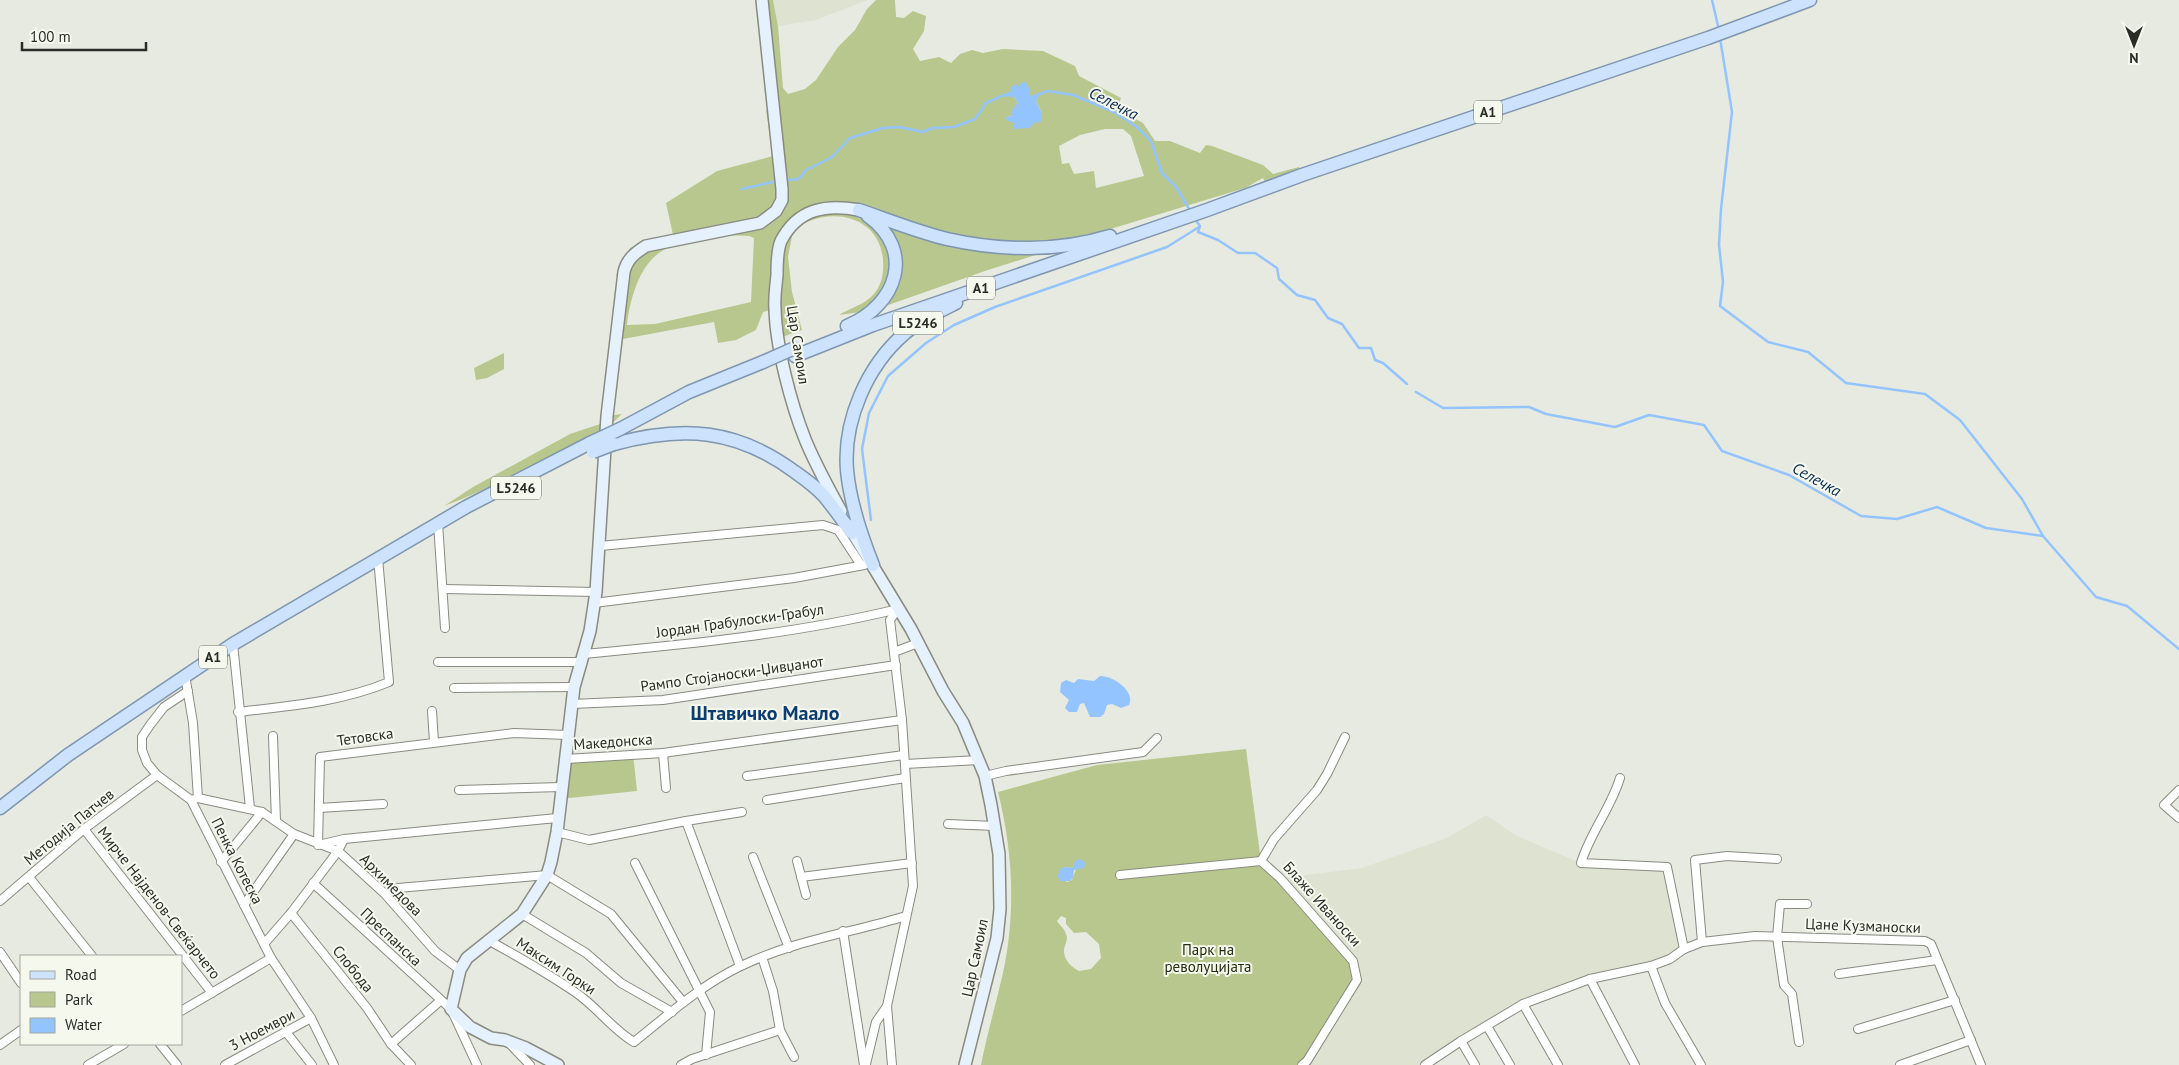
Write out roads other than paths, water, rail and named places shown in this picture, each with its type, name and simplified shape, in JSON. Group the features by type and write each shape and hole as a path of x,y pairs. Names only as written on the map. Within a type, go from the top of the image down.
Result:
{"main road":[{"name":"A1","path":"1268,188 1708,38 1810,0"},
{"name":"L5246","path":"860,210 945,238 976,245 1006,248 1068,245 1167,221 1268,188"},
{"name":"L5246","path":"796,352 860,321 886,298 892,286 896,268 894,252 887,234 880,225 860,210"},
{"name":"A1","path":"0,808 68,755 233,644 438,523 596,450 620,429 689,392 796,352 1167,221"},
{"name":"L5246","path":"867,565 863,541 851,497 847,470 847,450 856,408 870,376 890,347 915,326 961,301 1099,254 1167,221"},
{"name":"L5246","path":"596,450 614,444 660,435 693,433 714,435 762,450 782,462 824,495 852,533"}],"street":[{"path":"476,1064 451,1009 460,970 467,958 522,914 547,874 557,832 557,818 574,687 583,658 595,597 600,546 596,450 612,367 626,263 646,246 760,223 776,211 782,200 762,0"},
{"name":"Цар Самоил","path":"852,533 805,440 792,402 775,309 779,250 781,242 792,225 806,214 823,208 840,206 860,210"},
{"path":"438,523 444,589 445,628"},
{"path":"444,589 595,597 794,578 867,565 838,530 823,524 600,546"},
{"name":"L5246","path":"852,533 867,565"},
{"path":"238,712 318,702 368,691 390,682 378,558"},
{"name":"Цар Самоил","path":"867,565 898,609 963,723 985,776 995,826 1000,880 997,938 965,1065"},
{"path":"892,1065 887,1006 912,886 902,720 890,620 898,609"},
{"name":"Јордан Грабулоски-Грабул","path":"583,658 725,640 851,621 898,609"},
{"path":"894,652 918,643"},
{"path":"233,644 238,712 250,808"},
{"path":"438,662 583,658"},
{"name":"Рампо Стојаноски-Џивџанот","path":"572,704 662,700 896,665"},
{"path":"185,675 193,723 195,799"},
{"path":"454,688 574,687"},
{"name":"Пенка Котеска","path":"188,690 164,707 142,737 142,750 147,763 157,775 195,799 222,862 271,958 312,1018 334,1065"},
{"path":"432,711 434,742"},
{"name":"Македонска","path":"566,759 662,752 902,720"},
{"name":"Тетовска","path":"318,845 320,757 514,733 568,735"},
{"path":"273,736 276,820"},
{"path":"1260,861 1274,839 1317,790 1345,737"},
{"path":"985,776 1006,771 1143,752 1157,738"},
{"name":"Македонска","path":"662,752 666,788"},
{"path":"747,776 904,755"},
{"path":"904,764 979,760"},
{"name":"Методиjа Патчев","path":"0,901 84,829 157,775"},
{"path":"767,800 906,778"},
{"path":"1620,778 1614,798 1586,847 1581,863 1667,867 1684,949"},
{"path":"459,790 561,787"},
{"path":"2179,790 2164,805 2179,818"},
{"name":"Архимедова","path":"195,799 250,808 262,812 294,834 318,845 338,851 385,894 435,951 460,970"},
{"path":"319,808 384,804"},
{"path":"222,862 262,812"},
{"path":"557,832 589,840 742,812"},
{"path":"318,845 344,839 557,818"},
{"path":"686,821 740,966"},
{"path":"948,824 995,826"},
{"name":"Мирче Најденов-Свеќарчето","path":"84,829 212,993"},
{"path":"244,905 294,834"},
{"path":"264,944 291,913 338,851 344,839"},
{"path":"1702,942 1695,860 1727,856 1777,859"},
{"path":"753,857 789,948"},
{"path":"797,861 806,895"},
{"name":"Блаже Иваноски","path":"1120,876 1260,861 1280,878 1353,961 1356,971 1357,980 1302,1065"},
{"path":"635,863 710,1012 706,1055"},
{"path":"801,877 912,863"},
{"path":"385,894 398,888 547,874 611,914 683,1002"},
{"path":"29,877 91,955"},
{"name":"Преспанска","path":"313,883 440,1001 451,1009"},
{"name":"Цане Кузманоски","path":"1799,1042 1792,994 1784,986 1778,936 1780,904 1807,904"},
{"name":"Слобода","path":"291,913 367,1008 391,1044 411,1065"},
{"path":"522,914 586,953 621,983 672,1012"},
{"name":"Максим Горки","path":"488,940 576,992 621,1034 634,1042 699,990 740,966 843,931 906,916"},
{"path":"843,931 865,1065"},
{"name":"Цане Кузманоски","path":"1425,1065 1437,1062 1461,1040 1523,1004 1590,979 1652,966 1702,942 1756,936 1778,936 1926,941 1931,944 1981,1065"},
{"path":"0,952 20,982"},
{"path":"762,957 773,990 780,1030 794,1057"},
{"path":"182,1010 271,958"},
{"path":"1839,974 1937,960"},
{"path":"1652,966 1666,1003 1701,1065"},
{"path":"1590,979 1635,1065"},
{"path":"1858,1029 1955,1000"},
{"path":"391,1044 440,1001"},
{"path":"1523,1004 1558,1065"},
{"path":"865,1065 876,1022 887,1006"},
{"path":"451,1009 470,1028 491,1038 505,1040 558,1065"},
{"name":"3 Ноември","path":"225,1065 312,1018"},
{"path":"1487,1026 1510,1065"},
{"path":"681,1065 694,1062 706,1055 780,1030"},
{"path":"0,1045 20,1031"},
{"path":"286,1032 312,1065"},
{"path":"505,1040 530,1065"},
{"path":"1461,1040 1475,1065"},
{"path":"1900,1065 1971,1040"},
{"path":"88,1065 122,1045"},
{"path":"161,1045 176,1065"}],"water":[{"path":"1026,82 1030,88 1029,97 1040,94 1036,101 1041,111 1041,122 1034,123 1030,128 1013,129 1014,123 1008,121 1005,117 1012,116 1012,110 1018,103 1014,96 1004,95 1011,91 1011,87 1017,84 1017,88 1021,83"},
{"path":"1100,676 1111,678 1126,689 1129,694 1129,705 1121,708 1112,704 1107,705 1104,714 1100,717 1090,717 1084,703 1080,704 1077,712 1069,712 1065,708 1069,700 1060,692 1061,683 1066,680 1074,683 1078,679 1094,681"},
{"path":"1081,859 1085,863 1084,868 1074,870 1073,878 1070,881 1060,881 1058,876 1060,869 1065,867 1073,868 1075,861"}],"waterway":[{"path":"1712,0 1719,30"},
{"path":"1720,38 1732,112 1721,209 1719,245 1723,282 1720,306 1768,342 1808,352 1846,383 1925,394 1960,420 2022,499 2043,536"},
{"name":"Селечка","path":"1025,96 1032,97 1048,91 1073,95 1114,112 1137,127 1151,141 1162,173 1176,187 1191,212"},
{"name":"Селечка","path":"785,180 799,179 806,170 832,157 850,138 883,128 899,127 923,132 932,128 954,127 975,119 986,103 1004,95 1017,96"},
{"name":"Селечка","path":"742,189 777,181"},
{"name":"Селечка","path":"1195,219 1200,226 1198,232 1218,240 1238,253 1255,253 1277,268 1279,279 1297,295 1315,300 1328,318 1342,324 1359,348 1371,348 1375,360 1383,363 1407,384"},
{"path":"871,520 862,449 869,413 888,376 926,343 954,325 995,307 1167,247 1199,227"},
{"name":"Селечка","path":"1416,392 1443,408 1529,407 1546,414 1615,427 1649,415 1704,425 1722,451 1789,475 1861,516 1897,519 1937,507 1986,528 2043,536 2096,597 2127,606 2179,649"}],"district":[{"name":"Штавичко Маало","path":"765,713"}],"park label":[{"name":"Парк на револуцијата","path":"1208,958"}]}
